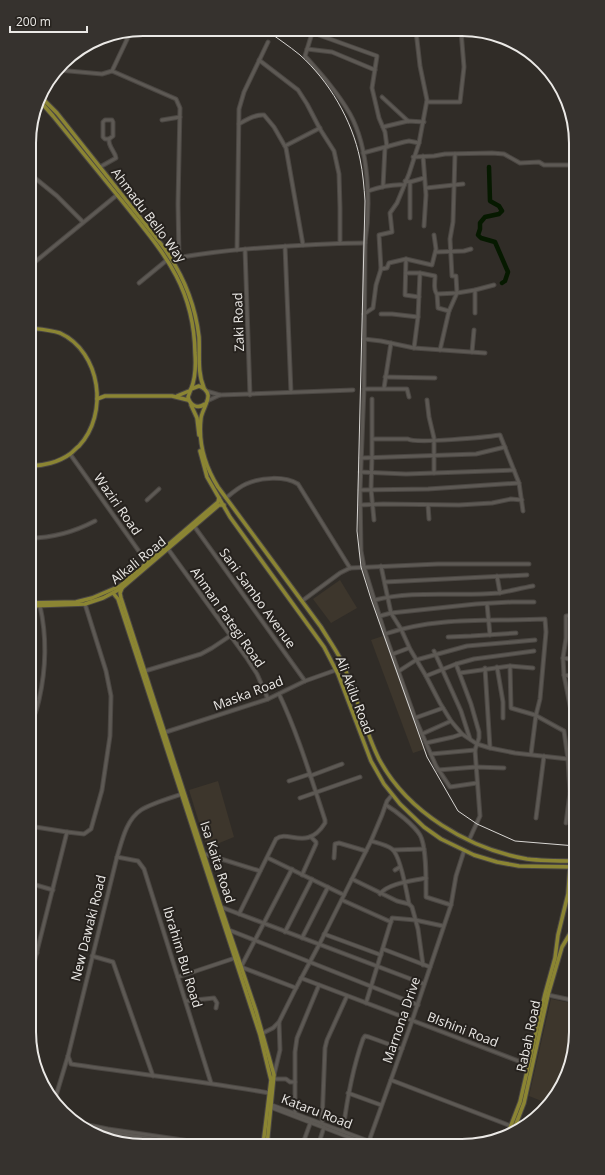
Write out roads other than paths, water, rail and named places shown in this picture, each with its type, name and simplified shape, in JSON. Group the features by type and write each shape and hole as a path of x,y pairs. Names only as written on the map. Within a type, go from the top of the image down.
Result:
{"main road":[{"name":"Ahmadu Bello Way","path":"45,100 57,112 173,260 187,287 195,313 199,338 200,372 206,390"},
{"name":"Ahmadu Bello Way","path":"43,105 167,260 184,291 189,306 194,331 196,373 190,390"},
{"path":"36,329 59,333 75,344 86,356 94,374 97,393 91,426 85,438 70,454 55,461 36,466"},
{"path":"97,393 105,396 172,396 190,390 196,386 206,390 208,396 206,402 202,406 196,407 189,402 172,396"},
{"path":"189,402 190,390"},
{"path":"97,399 105,396"},
{"name":"Ali Akilu Road","path":"189,402 197,418 200,448 204,467 210,482 224,504 230,517 320,641 336,670 368,754 377,773 392,795 408,813 424,827 440,839 464,851 510,865 532,867 569,867"},
{"name":"Ali Akilu Road","path":"206,402 201,419 202,450 207,468 226,498 321,627 340,657 373,745 389,774 405,795 425,812 468,840 517,857 541,860 569,861"},
{"name":"Alkali Road","path":"36,606 85,604 102,598 122,588 218,502 219,498"},
{"name":"Alkali Road","path":"36,603 76,602 92,598 120,586 168,549 219,505 224,504"},
{"name":"Isa Kaita Road","path":"122,588 120,593 121,598 133,641 146,671 166,732 235,958 263,1033 274,1077 265,1139"},
{"name":"Isa Kaita Road","path":"113,593 118,599 133,641 182,794 196,834 205,854 221,906 223,918 229,930 241,966 271,1076 269,1093 270,1105"},
{"name":"Rabah Road","path":"512,1127 520,1102 545,994 555,958 558,935 568,894 569,880"},
{"name":"Rabah Road","path":"513,1127 524,1103 548,995 562,947 569,935"}],"street":[{"path":"311,36 305,56 327,80 350,115 357,130 363,153 368,191 364,243 364,388 360,472 361,551 364,567 385,634 422,734 438,770 450,787 477,783"},
{"path":"325,36 378,56 372,88 379,118 383,127 386,147 384,187"},
{"path":"364,314 372,308 381,269 378,235 392,232 390,212 397,203 409,174 424,122 427,102 417,36"},
{"path":"427,102 460,102 464,67 461,36"},
{"path":"112,71 128,37"},
{"path":"237,250 240,101 268,42"},
{"path":"307,49 332,52 375,70"},
{"path":"259,60 298,90 308,104 334,151 339,174 340,243"},
{"path":"64,70 102,74 112,71 176,99 180,108 178,204 179,258"},
{"path":"382,97 408,121"},
{"path":"239,124 259,114 264,115 274,127 286,147 303,245"},
{"path":"162,120 180,117"},
{"path":"105,120 111,120 113,122 114,134 113,137 109,139 105,139 103,136 103,122 105,120"},
{"path":"383,127 408,121 424,122"},
{"path":"286,147 320,128"},
{"path":"100,167 116,158 109,146 109,139"},
{"path":"363,153 409,141 419,143"},
{"path":"414,157 492,152 504,154 520,163 539,162 544,165 569,165"},
{"path":"440,350 449,311 457,293 456,276 452,276 450,253 450,239 453,222 455,154"},
{"path":"423,156 426,188 424,226"},
{"path":"368,191 424,178"},
{"path":"36,179 57,196 83,222"},
{"path":"410,182 410,218"},
{"path":"426,188 463,184"},
{"path":"36,261 117,196"},
{"path":"381,269 387,268 391,262 406,259 432,265 436,252 434,235"},
{"path":"173,260 208,252 285,246 364,243"},
{"path":"285,246 290,392"},
{"name":"Zaki Road","path":"245,249 250,395"},
{"path":"436,252 450,253 471,249"},
{"path":"406,259 405,295 420,297"},
{"path":"139,283 167,260"},
{"path":"406,273 420,273 435,276 438,308 449,311"},
{"path":"414,348 420,297 420,273"},
{"path":"437,294 457,293 494,285"},
{"path":"475,290 475,313"},
{"path":"381,314 418,317"},
{"path":"472,352 474,330"},
{"path":"364,339 414,348 485,353"},
{"path":"384,388 391,343"},
{"path":"385,377 435,378"},
{"path":"364,388 407,389 409,397"},
{"path":"206,390 220,395 250,395 353,390"},
{"path":"206,402 220,395"},
{"path":"372,399 371,489 374,520"},
{"path":"427,400 434,441 434,473"},
{"path":"372,439 434,441 500,435 519,483 523,510"},
{"path":"361,458 476,454 505,447"},
{"name":"Waziri Road","path":"70,454 149,564"},
{"path":"360,472 434,473 514,470"},
{"path":"226,498 244,484 260,480 281,479 298,484 350,568"},
{"path":"360,490 428,489 519,483"},
{"path":"147,500 159,489"},
{"path":"360,506 372,504 465,505 492,503 511,499 522,500"},
{"path":"428,505 429,519"},
{"path":"36,538 56,536 70,532 95,521"},
{"name":"Sani Sambo Avenue","path":"194,526 305,681"},
{"name":"Ahman Pategi Road","path":"168,549 257,674 268,699"},
{"path":"302,601 340,573 350,568 498,563 528,564"},
{"path":"381,566 390,613 401,629 409,648 443,708 451,721 462,734 477,744 490,748 507,752 568,759"},
{"path":"385,582 527,575"},
{"path":"497,576 500,593"},
{"path":"375,600 387,597 500,593 533,586"},
{"path":"380,616 390,613 508,602 534,602"},
{"path":"36,827 84,834 91,829 102,790 110,736 111,696 106,671 85,604"},
{"path":"487,604 490,635"},
{"path":"36,710 43,681 45,652 43,619 40,606"},
{"path":"569,616 566,616 566,638 563,658 564,675 569,697"},
{"path":"385,634 425,624 459,620 545,619 546,632 540,699 536,715 531,754"},
{"path":"448,637 516,633"},
{"path":"146,671 201,654 230,636"},
{"path":"399,671 416,660 434,652 467,646 535,640"},
{"path":"393,654 409,648"},
{"path":"426,676 456,664 474,659 534,651"},
{"path":"434,652 461,711 470,739"},
{"path":"563,658 569,659"},
{"path":"456,664 471,704 479,732 479,738 475,750 480,816 468,840"},
{"path":"510,666 511,708 536,715 564,731 569,776"},
{"path":"460,673 485,668 510,666 533,668"},
{"path":"497,667 503,702 503,718"},
{"path":"485,668 490,748"},
{"name":"Maska Road","path":"166,732 268,699 305,681 336,670"},
{"path":"564,675 569,676"},
{"path":"239,914 268,858 276,839 282,836 297,838 311,837 325,823 316,792 292,724 279,694"},
{"path":"416,718 443,708"},
{"path":"422,734 451,721"},
{"path":"426,743 462,734"},
{"path":"431,754 475,750"},
{"path":"536,818 544,756"},
{"path":"289,781 342,764"},
{"path":"438,770 476,767 504,768"},
{"path":"300,798 360,777"},
{"name":"New Dawaki Road","path":"56,1095 68,1056 117,857 126,831 131,820 142,809 182,794"},
{"path":"263,1033 273,1028 279,1022 342,900 371,841 386,804 392,795"},
{"path":"566,823 569,800"},
{"path":"386,804 420,834 426,861 426,897 451,905"},
{"path":"36,956 67,832"},
{"path":"302,874 316,844 311,837"},
{"path":"371,841 393,850 424,849"},
{"path":"334,858 335,844 339,843 366,851"},
{"path":"393,850 405,882 409,904 412,907 416,920 423,965"},
{"name":"Marnona Drive","path":"370,1139 418,1005 451,905 456,876 464,851"},
{"path":"205,854 260,872"},
{"name":"Ibrahim Bui Road","path":"117,857 138,861 143,866 211,1083"},
{"path":"268,858 344,895"},
{"path":"395,870 400,867"},
{"path":"292,869 241,966 296,988"},
{"path":"380,894 383,889 405,882 426,878"},
{"path":"285,932 312,879"},
{"path":"352,879 380,894 409,904"},
{"path":"36,885 53,890"},
{"path":"302,938 328,887"},
{"path":"342,900 391,922"},
{"path":"221,906 285,932 424,984"},
{"path":"366,1003 392,918 416,920 443,926"},
{"path":"229,930 418,1005"},
{"path":"324,934 381,955"},
{"path":"383,949 430,967"},
{"path":"92,956 113,962 153,1076"},
{"path":"178,977 235,958"},
{"name":"BIshini Road","path":"301,978 529,1065"},
{"path":"295,1113 296,1052 298,1034 319,985"},
{"path":"548,995 569,1000"},
{"path":"322,1123 325,1048 327,1040 347,996"},
{"path":"186,1001 212,997 216,1000 216,1008"},
{"path":"279,1022 280,1050 274,1077 295,1082"},
{"path":"343,1131 348,1093 356,1061 365,1036 402,1049"},
{"path":"68,1056 71,1064"},
{"path":"64,1068 71,1064 211,1083 269,1093"},
{"path":"391,1080 511,1127"},
{"path":"348,1093 381,1105"},
{"name":"Kataru Road","path":"270,1105 295,1113 354,1139"},
{"name":"Kataru Road","path":"270,1105 364,1139"},
{"path":"305,1139 311,1121"},
{"path":"90,1125 176,1139"},
{"path":"320,1139 324,1127"},
{"path":"100,1130 154,1139"}],"waterway":[{"path":"489,167 490,201 499,206 502,211 499,214 485,217 480,223 478,235 481,238 495,242 508,272 505,281 502,283"}],"railway":[{"path":"274,36 311,65 330,89 345,116 360,159 365,201 357,531 361,567 427,757 458,811 477,824 515,841 569,845"}]}
